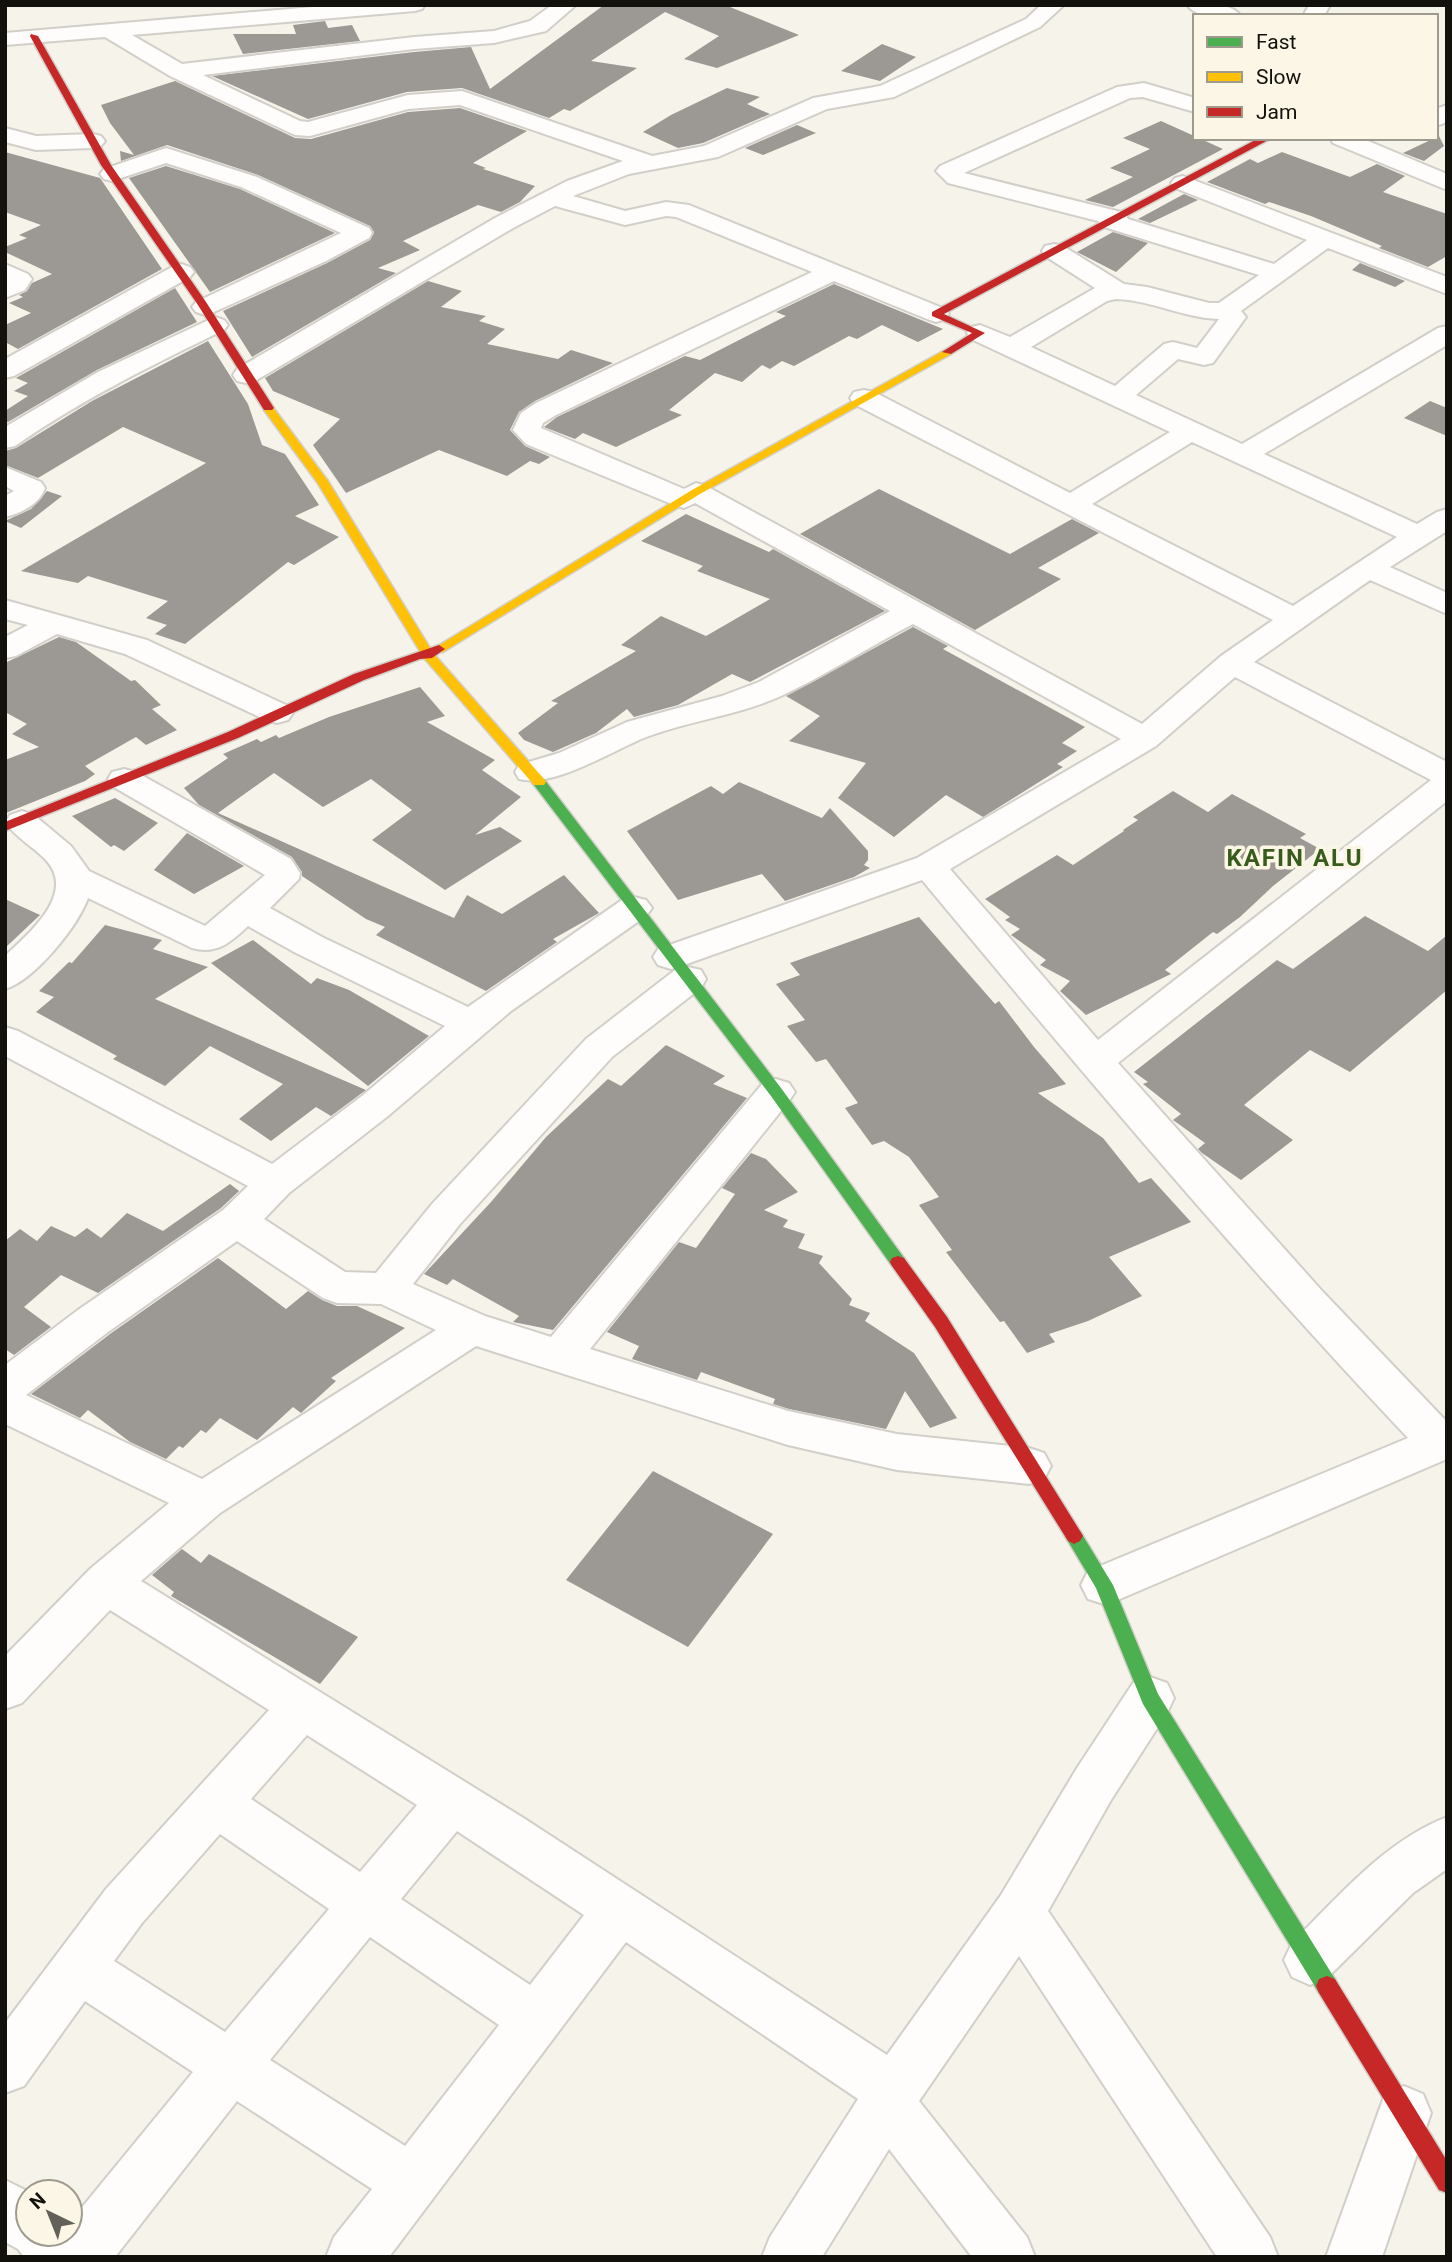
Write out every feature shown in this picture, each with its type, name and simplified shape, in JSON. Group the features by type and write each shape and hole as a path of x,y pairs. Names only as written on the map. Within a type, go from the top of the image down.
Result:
{"street":[{"path":"5,39 415,5"},
{"path":"178,71 494,37 538,26 566,5"},
{"path":"246,375 552,198 600,176 624,168 697,156 731,145 821,103 886,92 1033,23 1054,5"},
{"path":"1197,5 1225,14"},
{"path":"110,31 178,71 295,128 310,129 327,122 408,102 462,99 653,164"},
{"path":"34,36 112,174 181,272 246,375 322,481 428,655 531,772 776,1092 941,1322 1104,1585 1150,1698 1447,2182"},
{"path":"1193,105 1144,90 1125,92 947,171 956,178 1113,220 1278,273"},
{"path":"5,135 43,143 93,141"},
{"path":"936,314 1263,140"},
{"path":"1346,140 1447,183"},
{"path":"1384,157 1408,140"},
{"path":"15,159 43,143"},
{"path":"5,440 49,409 155,353 210,316 360,233 249,182 166,155 112,174"},
{"path":"1183,183 1447,286"},
{"path":"552,198 625,218 666,209 680,211 936,314 1418,536"},
{"path":"1011,348 1099,295 1117,291 1152,295 1212,312 1225,311 1326,238"},
{"path":"1054,251 1117,291"},
{"path":"5,271 19,279 16,285 5,290"},
{"path":"5,370 181,272"},
{"path":"832,272 546,409 531,419 527,430 536,438 690,495 913,611 1145,739"},
{"path":"1117,398 1173,350 1204,356 1233,317 1225,311"},
{"path":"14,825 233,735 359,677 419,655 428,655 690,495 979,333"},
{"path":"1241,456 1447,334"},
{"path":"864,398 1294,620"},
{"path":"1072,504 1189,432"},
{"path":"5,475 31,488 29,494 5,508"},
{"path":"386,1289 479,1177 599,1048 680,968 929,866 1145,739 1232,663 1368,568 1447,518"},
{"path":"1368,568 1447,605"},
{"path":"5,609 136,647 277,713"},
{"path":"531,772 571,760 638,729 733,703 770,689 913,611"},
{"path":"5,649 55,623"},
{"path":"1232,663 1447,775"},
{"path":"14,825 64,860 75,878 202,940 213,938 282,879 283,873 279,867 124,779"},
{"path":"1094,1062 1447,784"},
{"path":"929,866 1094,1062 1341,1342 1443,1442 1104,1585"},
{"path":"5,977 61,917 73,897 75,878"},
{"path":"5,1388 93,1321 237,1221 275,1183 375,1106 525,981 634,908"},
{"path":"246,910 309,945 472,1024"},
{"path":"5,1040 275,1183"},
{"path":"560,1356 776,1092"},
{"path":"237,1221 337,1287 386,1289 471,1328 788,1428 897,1452 1029,1466"},
{"path":"5,1688 106,1583 204,1500 471,1328"},
{"path":"5,1404 204,1500"},
{"path":"106,1583 620,1909 890,2097 1007,2257"},
{"path":"790,2257 890,2097 1020,1912 1094,1784 1150,1698"},
{"path":"5,2067 124,1906 302,1707"},
{"path":"79,2257 231,2066 452,1800"},
{"path":"216,1803 535,2018"},
{"path":"1310,1960 1395,1876 1446,1842"},
{"path":"354,2257 409,2181 620,1909"},
{"path":"1020,1912 1250,2257"},
{"path":"78,1968 409,2181"},
{"path":"1354,2257 1404,2113"}],"building":[{"path":"604,5 725,5 799,35 717,68 684,59 719,36 665,12 591,61 637,68 570,111 564,109 549,118 462,88 407,92 308,119 212,76 471,47 490,89"},
{"path":"325,21 328,28 352,25 360,41 243,54 233,34 296,34 293,25"},
{"path":"882,44 916,57 880,81 841,71"},
{"path":"175,81 295,138 311,139 408,112 460,108 527,131 473,163 486,168 483,169 535,186 520,202 501,212 478,205 403,241 420,250 378,268 396,273 252,357 223,311 327,263 370,240 374,232 370,226 258,175 167,145 121,161 120,151 134,155 110,123 101,105"},
{"path":"727,88 760,97 747,104 770,114 703,143 678,148 643,132 671,115"},
{"path":"1161,121 1193,135 1193,140 1203,140 1223,149 1113,207 1085,200 1133,177 1110,168 1150,149 1123,138"},
{"path":"797,125 816,133 763,155 745,148"},
{"path":"1438,136 1444,146 1424,161 1403,153 1431,140 1438,140"},
{"path":"5,152 100,178 162,269 18,349 5,342 5,325 31,313 9,303 23,297 19,295 27,291 32,283 52,274 5,252 5,247 27,238 19,235 41,225 5,212"},
{"path":"1282,152 1350,177 1377,164 1405,176 1383,192 1447,214 1447,256 1428,267 1379,248 1382,246 1311,216 1269,202 1265,204 1207,182 1250,159 1258,163"},
{"path":"166,166 240,189 335,233 210,292 129,178"},
{"path":"1184,194 1198,200 1150,223 1138,219"},
{"path":"1113,232 1148,243 1116,272 1077,252"},
{"path":"1360,263 1405,281 1395,287 1352,270"},
{"path":"428,281 462,291 441,307 486,316 479,321 505,329 487,344 558,359 571,350 613,363 535,401 519,412 510,430 525,446 550,457 539,464 530,461 507,476 439,450 346,493 313,445 340,419 273,391 265,378"},
{"path":"834,284 943,329 918,342 882,325 857,339 849,336 794,366 782,361 770,369 762,365 742,382 715,373 669,410 682,415 616,447 583,433 575,439 544,427 557,417 685,356 700,360 786,316 776,312"},
{"path":"175,288 197,322 97,370 8,422 5,421 5,411 28,396 14,391 28,383 16,378"},
{"path":"208,341 248,404 262,445 285,454 319,505 295,516 339,537 294,565 288,562 185,644 155,634 167,625 146,618 168,601 88,576 78,583 21,571 206,463 123,427 38,478 5,465 5,451 16,448 92,401"},
{"path":"1430,401 1447,408 1447,436 1404,418"},
{"path":"879,489 1010,554 1072,519 1099,533 1038,568 1061,579 975,630 800,534"},
{"path":"47,491 62,496 21,528 5,521 31,509"},
{"path":"686,514 769,552 773,549 885,611 750,682 732,674 678,705 634,717 627,709 596,733 553,752 524,740 518,733 558,703 551,701 636,651 621,645 661,616 706,636 770,599 697,571 703,566 641,541"},
{"path":"913,627 948,646 943,649 1085,727 1062,743 1077,751 1057,764 1063,767 983,817 946,795 894,837 838,798 866,763 789,741 820,716 786,696"},
{"path":"59,637 76,642 131,681 135,680 161,705 152,709 177,730 146,745 136,737 85,766 95,774 85,781 6,813 5,760 39,747 12,734 27,724 5,712 5,663"},
{"path":"420,687 445,716 427,722 495,760 482,770 521,797 475,835 500,827 522,841 445,890 372,840 412,810 371,779 323,807 274,773 218,813 454,918 467,895 502,914 564,875 599,913 553,939 557,942 486,991 376,935 385,927 366,919 302,876 292,857 199,805 184,788 228,758 223,754 257,739 261,742 276,735 279,738 329,717"},
{"path":"739,782 822,818 830,808 868,851 868,860 864,865 870,868 854,877 785,901 762,874 678,900 627,831 711,786 723,794"},
{"path":"1173,791 1208,812 1232,794 1306,834 1300,838 1320,849 1273,886 1240,917 1217,934 1213,932 1165,970 1171,974 1086,1015 1060,991 1070,981 1040,965 1046,960 1011,935 1020,929 1005,920 1010,917 985,899 1057,855 1073,865 1124,831 1138,820 1133,817"},
{"path":"115,798 158,823 124,851 114,845 111,847 72,816"},
{"path":"187,833 244,866 194,894 154,870"},
{"path":"5,899 40,915 5,948"},
{"path":"1365,916 1428,951 1447,935 1447,990 1350,1072 1310,1050 1244,1105 1293,1140 1241,1180 1198,1149 1205,1143 1173,1120 1181,1114 1143,1084 1148,1082 1134,1072 1277,960 1293,969"},
{"path":"919,917 995,1004 999,1001 1066,1084 1038,1093 1103,1138 1139,1183 1151,1178 1191,1222 1109,1257 1142,1296 1088,1321 1049,1334 1055,1342 1027,1353 946,1252 952,1250 919,1205 939,1197 909,1157 884,1141 872,1145 845,1108 858,1103 826,1059 816,1062 787,1026 805,1020 776,984 800,975 790,963"},
{"path":"105,925 162,940 153,949 208,967 155,999 366,1090 331,1116 316,1107 271,1141 239,1119 283,1084 210,1046 165,1086 113,1059 117,1056 36,1012 54,997 39,991 69,962 72,963"},
{"path":"253,940 311,984 317,978 349,990 429,1036 368,1086 211,963"},
{"path":"666,1045 725,1076 713,1084 747,1098 553,1330 513,1322 519,1316 453,1279 447,1285 424,1274 491,1202 546,1137 608,1079 621,1086"},
{"path":"751,1153 766,1159 798,1192 764,1210 788,1220 783,1227 805,1234 798,1248 823,1256 819,1263 852,1299 849,1305 870,1313 865,1321 914,1353 957,1418 930,1428 905,1391 886,1429 789,1409 773,1404 775,1399 701,1372 697,1380 632,1359 639,1346 607,1332 679,1242 696,1248 735,1194 722,1188"},
{"path":"230,1184 239,1191 221,1208 98,1293 61,1275 24,1307 51,1327 14,1355 5,1349 5,1241 20,1229 37,1241 51,1226 75,1237 87,1228 101,1238 127,1213 163,1231"},
{"path":"218,1258 286,1309 308,1291 337,1306 357,1306 405,1328 331,1378 336,1381 301,1413 293,1407 257,1440 220,1418 206,1433 201,1430 183,1448 179,1446 166,1459 130,1442 88,1410 80,1418 31,1394 110,1334"},
{"path":"653,1471 773,1534 688,1647 566,1580"},
{"path":"182,1549 201,1563 209,1554 358,1637 320,1684 171,1596 174,1592 152,1575"}],"traffic: fast":[{"path":"539,782 776,1092 898,1262"},
{"path":"1074,1536 1104,1585 1150,1698 1327,1986"}],"traffic: slow":[{"path":"439,649 696,492 947,352"},
{"path":"268,408 322,481 428,655 539,782"}],"traffic: jam":[{"path":"34,36 106,165 201,302 268,408"},
{"path":"947,352 980,333 936,314 1263,140"},
{"path":"5,827 233,735 359,677 439,649"},
{"path":"898,1262 941,1322 1074,1536"},
{"path":"1327,1986 1447,2182"}],"district":[{"name":"KAFIN ALU","path":"1295,858"}]}
